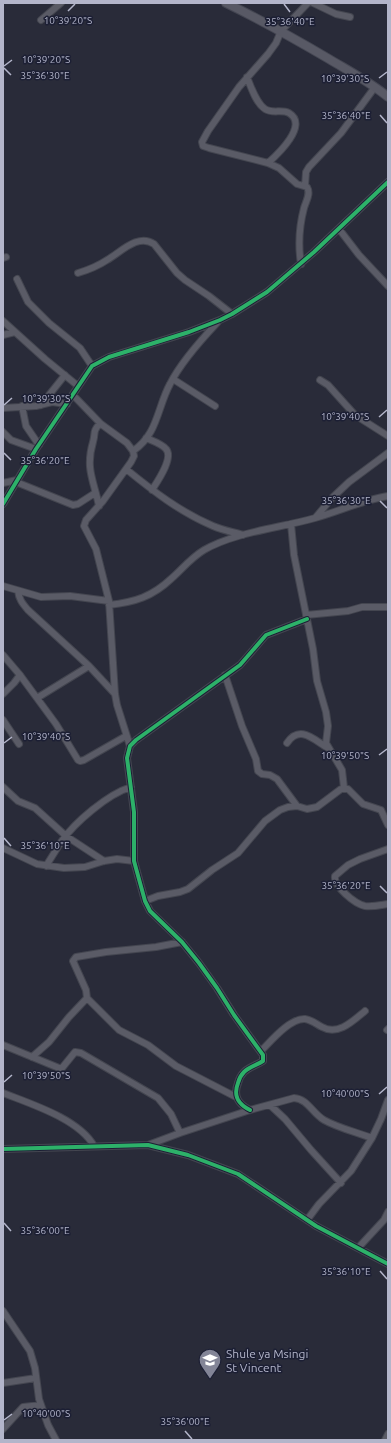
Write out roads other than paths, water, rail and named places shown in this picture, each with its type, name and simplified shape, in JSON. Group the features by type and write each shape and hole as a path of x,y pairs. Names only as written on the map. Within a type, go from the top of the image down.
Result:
{"street":[{"path":"41,20 61,3"},
{"path":"301,264 298,248 299,238 304,207 309,190 305,186 294,182 280,168 268,163 209,148 202,144 202,142 208,131 246,78 276,43 281,31 308,3"},
{"path":"313,3 336,14 350,17"},
{"path":"228,4 281,31 375,87 388,97"},
{"path":"246,78 262,107 270,111 286,111 291,114 296,124 290,139 284,148 268,163"},
{"path":"305,186 306,172 309,166 341,133 375,87"},
{"path":"3,504 37,447 92,366 109,357 189,332 232,314 267,292 301,264 388,182"},
{"path":"339,229 359,255 388,286"},
{"path":"78,273 107,261 137,241 150,241 177,273 232,314"},
{"path":"17,279 28,302 49,323 80,348 92,366"},
{"path":"133,451 146,438 155,424 173,379 196,346 220,320"},
{"path":"3,321 45,360 78,386"},
{"path":"3,335 15,332"},
{"path":"40,405 65,375"},
{"path":"173,379 205,398 215,406"},
{"path":"320,380 328,385 355,415 388,436"},
{"path":"73,395 100,423 127,443 133,451 134,456 99,506 86,520 84,526 96,549 109,603 116,705 130,746 127,758 134,812 134,861 145,901 157,918 182,942 217,988 234,1015 263,1055 263,1061 242,1073 236,1088 236,1097 239,1103 250,1110"},
{"path":"3,408 40,405 52,402 67,404"},
{"path":"22,406 26,426 37,447"},
{"path":"99,506 90,472 90,455 93,433 100,423"},
{"path":"3,432 11,440 37,447"},
{"path":"146,438 164,447 168,450 169,455 167,464 152,490"},
{"path":"315,518 332,498 349,482 388,453"},
{"path":"126,469 152,490 190,515 214,527 242,535"},
{"path":"3,483 16,481 73,505 78,504 95,494"},
{"path":"3,586 40,597 70,596 109,603 137,600 149,596 204,550 242,535 315,518 357,503 388,496"},
{"path":"291,524 296,562 313,649 317,681 326,712 328,726 326,743 342,770 344,788"},
{"path":"18,590 21,602 28,610 89,666 115,694"},
{"path":"130,746 246,660 266,635 307,617 362,607 388,607"},
{"path":"3,655 37,698 80,761 89,758 126,736"},
{"path":"37,698 89,666"},
{"path":"3,694 20,675"},
{"path":"225,675 242,726 256,759 258,771 262,774 270,775 277,779 297,806"},
{"path":"3,720 19,744"},
{"path":"287,743 293,736 297,734 304,734 328,748"},
{"path":"3,787 18,800 35,808 66,836 104,861"},
{"path":"46,866 66,836 80,821 111,796 121,790 131,787"},
{"path":"145,901 158,896 188,889 212,870 238,853 259,827 272,816 288,807 297,806 307,809 317,807 344,788"},
{"path":"344,788 362,804 381,810 388,825"},
{"path":"3,848 36,864 46,866 85,867 104,861 134,861"},
{"path":"388,849 364,857 348,865 335,876 334,880 337,885 358,903 365,906 388,904"},
{"path":"53,856 57,867"},
{"path":"182,942 156,947 106,952 76,957 73,961 86,990 87,998 119,1030 148,1045 183,1069 236,1097"},
{"path":"32,1057 49,1042 69,1017 87,998"},
{"path":"261,1051 286,1026 295,1022 304,1019 312,1021 323,1028 331,1030 340,1029 351,1023 365,1011"},
{"path":"3,1045 59,1068 62,1068 75,1052 81,1053 158,1098 171,1114 180,1133"},
{"path":"3,1094 48,1111 63,1119 85,1133 94,1146"},
{"path":"148,1145 250,1110 294,1098 300,1099 310,1106 323,1119 340,1127 372,1138"},
{"path":"307,1220 319,1204 351,1171 372,1138 388,1100"},
{"path":"270,1105 285,1119 341,1183"},
{"path":"3,1149 148,1145 188,1155 238,1174 307,1220 388,1264"},
{"path":"358,1248 384,1220 388,1212"},
{"path":"3,1311 30,1351 35,1368 40,1405 56,1440"},
{"path":"3,1383 36,1378"},
{"path":"3,1429 23,1407 40,1405"},
{"path":"385,1440 388,1434"}],"place":[{"name":"Shule ya Msingi St Vincent","path":"210,1380"}]}
